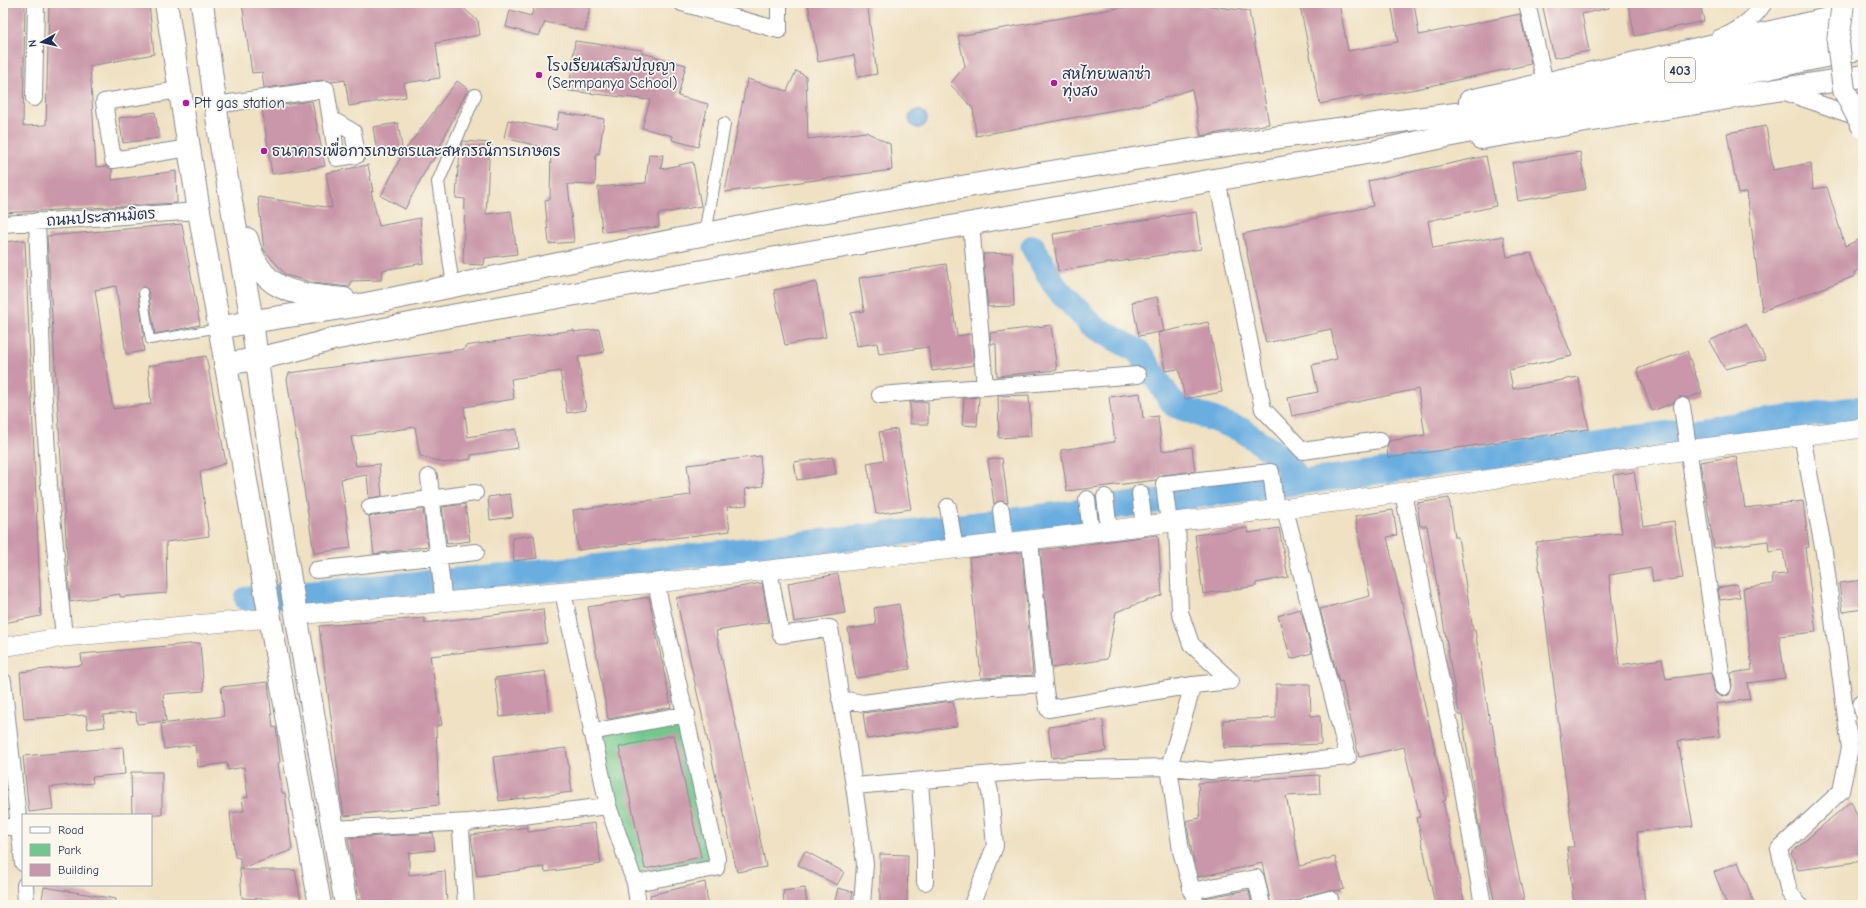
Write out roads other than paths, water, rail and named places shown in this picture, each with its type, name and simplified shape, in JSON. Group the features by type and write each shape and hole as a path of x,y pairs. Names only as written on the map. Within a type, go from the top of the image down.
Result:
{"main road":[{"path":"166,3 179,90 225,364 320,905"},
{"path":"202,3 220,139 252,321 264,414 295,611 346,905"},
{"path":"1843,3 1838,42 1844,90 1863,127"},
{"path":"1378,123 1545,83 1863,11"},
{"name":"403","path":"971,223 1377,151 1498,117 1863,31"},
{"name":"403","path":"705,234 988,183 1186,150 1378,123 1498,117 1863,48"},
{"path":"1377,151 1497,136 1863,76"},
{"path":"220,139 249,248 259,268 267,279 286,291 305,295 375,302"},
{"path":"225,364 258,359 333,339 451,316 971,223"},
{"path":"220,328 252,321 375,302 705,234"},
{"path":"264,414 263,393 268,372 274,364 282,358 299,349"},
{"path":"269,612 295,611"}],"street":[{"path":"34,98 36,3"},
{"path":"689,4 779,30 780,3"},
{"path":"1527,3 1545,83"},
{"path":"1647,60 1727,36 1758,12 1764,3"},
{"path":"216,105 326,89 331,119"},
{"path":"179,90 104,102 114,160 189,148"},
{"path":"1778,90 1863,119"},
{"path":"453,286 438,182 475,95"},
{"path":"705,234 724,124"},
{"path":"1217,179 1263,409 1303,451 1380,440"},
{"name":"ถนนประสานมิตร","path":"3,224 199,210"},
{"path":"37,221 43,385 49,486 64,637"},
{"path":"971,223 985,387"},
{"path":"880,395 1138,374"},
{"path":"1682,406 1723,687"},
{"path":"295,611 443,598 563,592 769,570 954,542 1005,543 1144,525 1279,510 1688,450 1863,428"},
{"path":"1799,905 1789,892 1779,849 1841,791 1850,748 1824,552 1802,436"},
{"path":"854,786 1040,770 1169,767 1211,770 1348,757 1279,510 1271,472 1164,484 1171,522 1180,612 1191,644 1231,681 1193,685 1048,709 1044,684 1030,540"},
{"path":"429,477 443,598"},
{"path":"370,507 475,493"},
{"path":"1140,493 1144,525"},
{"path":"1403,493 1462,785 1483,905"},
{"path":"1100,531 1105,497"},
{"path":"1087,499 1100,531"},
{"path":"948,507 954,542"},
{"path":"1001,510 1005,543"},
{"path":"316,570 439,562 476,552"},
{"path":"769,570 781,635 830,628 865,864 862,905"},
{"path":"635,883 716,868 717,858 687,714 656,583"},
{"path":"563,592 591,732 608,806 635,883 638,905"},
{"path":"3,647 64,637 269,612"},
{"path":"3,681 22,851"},
{"path":"840,699 863,703 977,688 1044,684"},
{"path":"1193,685 1169,767 1180,851 1193,898 1256,878 1262,905"},
{"path":"1863,701 1861,705 1863,712"},
{"path":"591,732 687,714"},
{"path":"972,905 995,846 990,792 986,775"},
{"path":"920,781 926,853 925,882"},
{"path":"333,829 469,822 608,806"},
{"path":"466,905 461,830 464,825 469,822"},
{"path":"3,827 20,827"},
{"path":"25,886 26,905"},
{"path":"1307,905 1330,899"}],"lane":[{"path":"143,292 150,340 220,328"}],"water":[{"path":"918,110 924,113 927,119 924,125 918,128 912,125 909,119 912,113"}],"waterway":[{"path":"1033,247 1056,288 1094,327 1138,351 1174,405 1242,430 1279,456 1301,482"},
{"path":"1697,430 1863,408"},
{"path":"247,599 575,569 1014,520 1678,432"}],"place":[{"name":"โรงเรียนเสริมปัญญา (Sermpanya School)","path":"539,75"},
{"name":"สหไทยพลาซ่า ทุ่งสง","path":"1054,83"},
{"name":"Ptt gas station","path":"186,103"},
{"name":"ธนาคารเพื่อการเกษตรและสหกรณ์การเกษตร","path":"264,151"}]}
